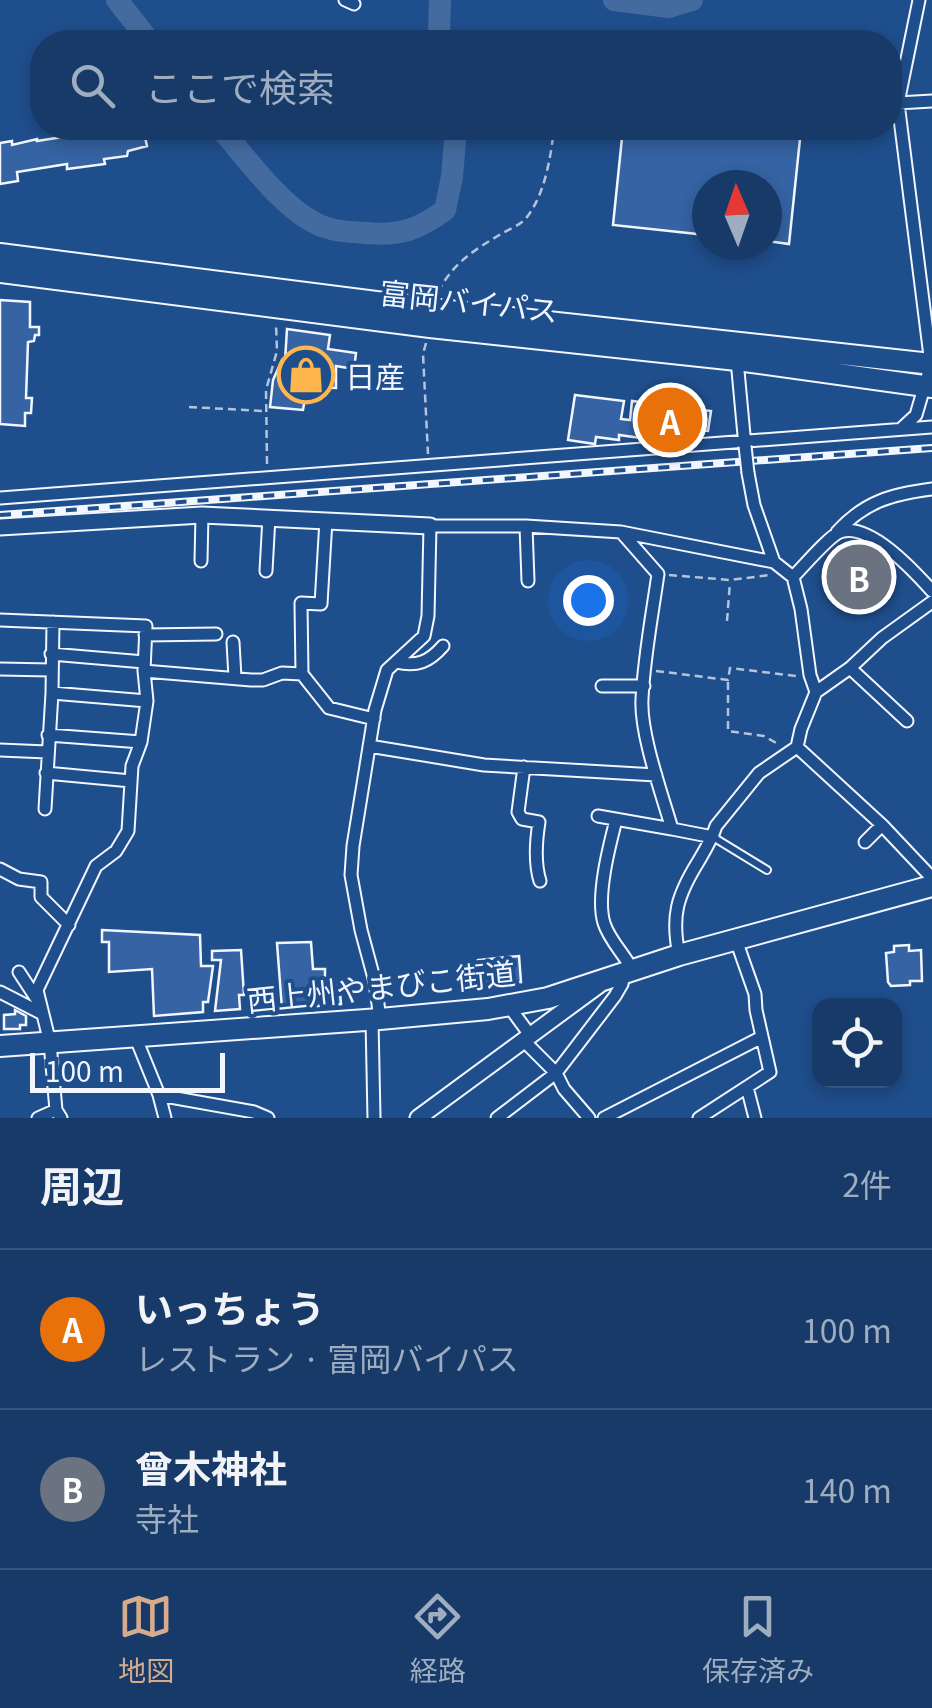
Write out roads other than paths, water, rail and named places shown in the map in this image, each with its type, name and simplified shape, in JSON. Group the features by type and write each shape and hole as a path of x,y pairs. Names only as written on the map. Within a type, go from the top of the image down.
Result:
{"highway":[{"name":"富岡バイパス","path":"0,254 928,386"},
{"name":"富岡バイパス","path":"0,272 276,308 431,318 932,364"},
{"name":"西上州やまびこ街道","path":"0,1046 376,1020 508,1005 548,998 679,955 932,886"}],"street":[{"path":"902,83 919,0"},
{"path":"902,103 932,101"},
{"path":"902,134 932,364 916,415 902,428"},
{"path":"737,360 754,505 801,609 816,692"},
{"path":"0,498 932,427"},
{"path":"0,527 202,516 526,526 621,532 783,569 838,532 847,521 894,494 932,489"},
{"path":"201,561 202,516"},
{"path":"266,571 269,517"},
{"path":"326,520 321,604 301,604 302,674 328,708 374,719"},
{"path":"374,1118 375,982 351,875 353,846 374,719 387,670 424,636 430,526"},
{"path":"526,526 528,581"},
{"path":"838,532 850,530 880,542 931,588"},
{"path":"621,532 658,574 642,700 656,775 672,828"},
{"path":"679,955 676,910 686,882 716,826 759,772 791,750 816,692 932,602"},
{"path":"0,620 146,626 146,701 141,742 132,766 128,830 116,852 96,866 38,990 59,1114 38,1118"},
{"path":"45,809 53,622"},
{"path":"145,636 216,634"},
{"path":"233,642 235,678"},
{"path":"396,662 408,665 431,660 443,646"},
{"path":"51,654 235,678 264,680 282,672 302,674"},
{"path":"850,668 907,721"},
{"path":"0,670 51,670"},
{"path":"602,686 644,686"},
{"path":"52,694 146,701"},
{"path":"48,735 141,742"},
{"path":"370,746 484,764 656,775"},
{"path":"0,750 47,752"},
{"path":"791,750 882,825 932,878"},
{"path":"524,767 518,812 522,820 539,822 536,838 540,880"},
{"path":"46,773 131,781"},
{"path":"598,816 713,837"},
{"path":"498,1118 556,1073 622,984 603,918 602,900 616,820"},
{"path":"864,842 882,825"},
{"path":"0,869 19,879 41,882 41,898 68,924"},
{"path":"699,1118 770,1072 755,994 736,940"},
{"path":"19,972 40,1009"},
{"path":"418,1118 526,1037 621,975"},
{"path":"0,992 40,1009"},
{"path":"508,1005 526,1037 589,1118"},
{"path":"135,1036 164,1118"},
{"path":"604,1118 762,1037"},
{"path":"747,1086 755,1118"},
{"path":"159,1095 268,1118"}],"lane":[{"path":"713,837 767,870"}],"waterway":[{"path":"117,0 141,30"},
{"path":"439,30 440,0"},
{"path":"614,0 669,7 692,0"},
{"path":"230,140 275,192 300,214 332,229 378,234 408,230 445,210 455,140"}],"railway":[{"path":"0,515 932,448"}],"place":[{"name":"日産","path":"306,375"},
{"name":"いっちょう","path":"670,420"},
{"name":"曾木神社","path":"859,577"}]}
